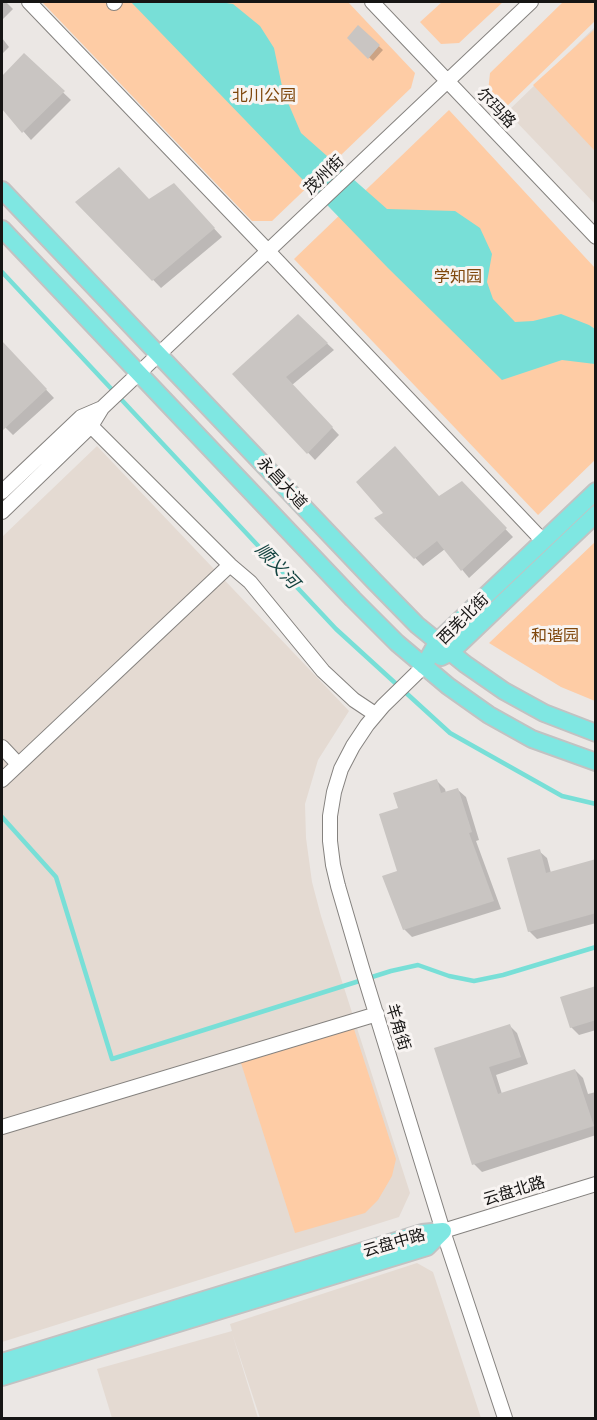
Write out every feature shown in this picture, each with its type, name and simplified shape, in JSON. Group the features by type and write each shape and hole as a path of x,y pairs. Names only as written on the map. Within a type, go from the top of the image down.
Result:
{"main road":[{"name":"永昌大道","path":"2,190 417,625 465,664 504,691 544,713 596,733"},
{"name":"永昌大道","path":"2,229 397,643 448,686 489,715 532,738 596,762"},
{"name":"西羌北街","path":"444,647 543,541 596,491"},
{"name":"西羌北街","path":"424,666 596,514"},
{"name":"云盘中路","path":"2,1362 422,1233 443,1231"},
{"name":"云盘中路","path":"2,1377 427,1247 443,1231"}],"street":[{"path":"29,2 543,541"},
{"name":"尔玛路","path":"372,2 596,237"},
{"name":"茂州街","path":"102,408 531,2"},
{"path":"2,512 91,426 102,408"},
{"path":"2,492 81,417 102,408"},
{"path":"91,426 230,565 250,582 323,671 354,700 379,710"},
{"path":"2,780 230,565"},
{"name":"羊角街","path":"424,666 379,710 352,746 341,769 334,792 330,816 330,840 338,886 369,991 443,1231 505,1419"},
{"path":"2,747 18,764"},
{"path":"2,1127 377,1014"},
{"name":"云盘北路","path":"443,1231 596,1184"}],"shaded area":[{"path":"595,27 595,204 507,112"},
{"path":"97,446 349,711 318,760 305,804 306,838 312,882 321,916 410,1193 399,1217 2,1342 2,537"},
{"path":"417,1263 433,1272 481,1418 260,1418 232,1333 258,1418 112,1418 97,1369 232,1331 230,1324"}],"green space":[{"name":"北川公园","path":"42,2 348,2 415,73 411,88 272,221 252,221"},
{"path":"442,2 503,2 459,43 441,44 420,22"},
{"path":"563,2 595,2 595,21 505,108 488,92 490,73"},
{"path":"595,29 595,151 533,85"},
{"name":"学知园","path":"449,110 595,268 595,460 538,515 294,259"},
{"name":"和谐园","path":"595,542 595,701 561,687 489,643"},
{"path":"353,1026 396,1159 392,1176 378,1200 365,1213 295,1233 241,1063"}],"water":[{"path":"131,2 233,4 260,26 274,48 283,91 301,133 387,209 455,211 480,228 492,254 487,282 493,299 515,322 533,321 561,314 589,325 595,329 595,364 562,360 502,380 388,268"}],"building":[{"path":"358,25 380,45 368,59 347,38"},
{"path":"24,53 65,91 22,133 2,109 2,76"},
{"path":"119,167 149,199 174,183 215,228 152,281 75,202"},
{"path":"298,314 328,343 286,377 333,427 307,454 232,374"},
{"path":"2,341 47,389 2,431"},
{"path":"395,446 439,496 462,481 507,528 461,571 437,541 414,559 374,518 383,513 356,482"},
{"path":"437,779 441,793 458,788 472,832 469,833 494,901 403,930 382,876 397,871 379,814 398,808 393,793"},
{"path":"540,849 546,873 596,859 596,913 528,932 507,858"},
{"path":"596,986 596,1020 570,1028 560,997"},
{"path":"510,1024 521,1057 489,1067 498,1094 575,1069 594,1126 472,1165 434,1048"}],"waterway":[{"name":"顺义河","path":"2,272 336,629 450,733 562,796 596,804"},
{"path":"2,817 56,877 112,1059 391,971 418,965 449,976 474,981 503,975 596,947"}]}
